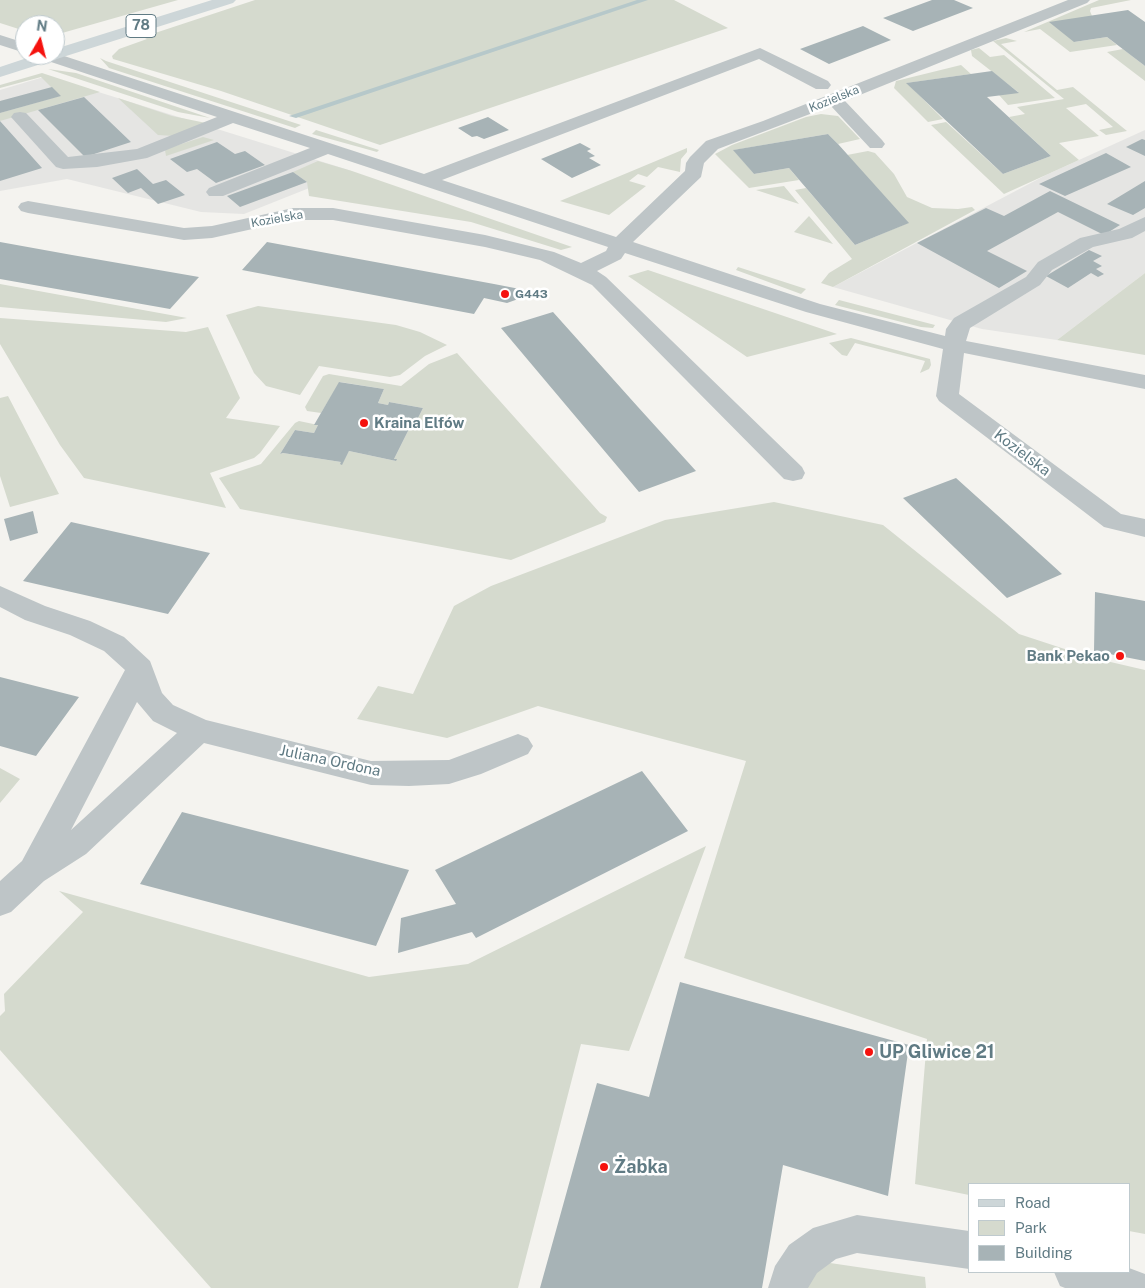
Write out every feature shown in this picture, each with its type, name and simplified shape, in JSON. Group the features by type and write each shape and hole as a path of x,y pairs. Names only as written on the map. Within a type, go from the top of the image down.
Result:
{"main road":[{"name":"78","path":"65,50 228,0"},
{"name":"78","path":"0,72 21,65"}],"street":[{"name":"Kozielska","path":"581,271 614,255 620,244 694,173 695,163 712,145 834,99 1082,0"},
{"path":"0,40 15,45"},
{"name":"Kozielska","path":"424,180 760,53 822,86"},
{"path":"65,60 821,310 890,330 954,345 1145,382"},
{"path":"834,99 876,144"},
{"path":"20,117 63,163 97,161 141,154 218,124 231,116"},
{"path":"216,192 327,148"},
{"name":"Kozielska","path":"28,207 184,234 212,232 293,214 333,214 485,241 547,256 600,281 793,473"},
{"path":"954,345 958,329 962,323 1033,282 1045,266 1087,242 1125,234 1145,223"},
{"name":"Kozielska","path":"954,345 947,396 1113,521 1145,528"},
{"path":"0,596 35,613 80,628 114,644 140,668 33,871"},
{"name":"Juliana Ordona","path":"140,668 148,698 163,713 199,730 371,772 409,774 449,772 481,762 518,746"},
{"path":"0,902 33,871 75,845 199,730"},
{"path":"788,1288 789,1280 803,1259 827,1242 857,1234 968,1250"},
{"path":"1078,1273 1131,1288"}],"shaded area":[{"path":"47,76 352,171 244,214 201,212 67,179 0,191 0,90"},
{"path":"1145,130 1145,273 1057,340 982,329 833,287 1046,175"}],"green space":[{"path":"0,0 178,0 65,32 65,15 15,15 15,28 0,23"},
{"path":"255,0 674,0 728,28 380,145 221,91 113,59 112,56 119,49 147,39 143,37"},
{"path":"1099,0 1131,0 1091,8 1092,16 1074,42 1107,37 1117,45 1070,52 1040,29 1024,32"},
{"path":"1006,38 1017,41 1001,44 1057,90 1073,87 1127,131 1106,135 1099,130 1113,127 1086,104 1066,108 1099,136 1059,143 1079,160 1004,194 931,125 946,122 1003,174 1051,156 1009,117 1025,114 1017,107 1064,99 993,41"},
{"path":"979,48 990,57 1004,55 1055,98 1008,105 999,95 1018,92 972,56 971,50"},
{"path":"1123,49 1145,66 1145,81 1107,52"},
{"path":"100,58 301,125 295,128 109,68"},
{"path":"961,65 971,74 907,83 943,119 928,122 894,88 896,81"},
{"path":"48,69 76,73 210,118 178,112"},
{"path":"42,73 100,92 0,121 0,113 60,96 41,77 0,88 0,85"},
{"path":"118,98 172,116 206,123 174,136 158,135"},
{"path":"821,114 838,116 860,139 838,144 828,134 734,150 754,174 789,168 799,180 749,188 715,154 732,145 806,117"},
{"path":"316,130 379,150 377,152 312,134"},
{"path":"203,137 214,140 166,156 165,150"},
{"path":"687,148 687,152 681,159 680,172 658,167 647,177 638,174 629,181 646,186 609,215 560,201"},
{"path":"868,151 875,153 894,174 907,197 932,208 958,209 972,207 975,210 833,287 821,283 829,273 852,259 795,190 806,188 855,245 908,223 847,155"},
{"path":"318,161 572,247 561,250 471,222 309,196 307,182 293,172"},
{"path":"784,186 799,204 756,190"},
{"path":"809,216 833,244 794,232"},
{"path":"738,267 806,289 801,294 736,270"},
{"path":"648,270 837,334 747,357 628,276"},
{"path":"1145,273 1145,355 1057,340"},
{"path":"0,284 187,318 166,322 0,307"},
{"path":"839,300 935,325 933,328 921,327 835,305"},
{"path":"258,306 396,325 420,332 447,345 425,356 400,375 390,377 319,366 300,395 266,386 254,373 226,315"},
{"path":"0,318 186,332 208,327 240,398 226,418 280,426 260,453 254,458 210,473 226,508 84,478 60,445 0,344"},
{"path":"851,338 930,359 931,365 929,369 920,373 925,361 855,343 847,356 842,355 829,343"},
{"path":"457,353 600,513 607,517 605,522 511,560 240,509 219,478 261,464 295,423 299,421 318,425 314,433 295,430 280,454 341,462 342,464 349,451 396,461 394,459 413,421 416,422 423,408 389,402 388,405 378,403 384,389 340,382 321,413 307,411 305,407 323,376 329,374 401,386 429,364"},
{"path":"8,396 59,494 10,507 0,476 0,398"},
{"path":"774,502 883,525 1019,634 1089,657 1145,670 1145,1234 1130,1231 1130,1183 968,1183 968,1195 915,1184 927,1039 684,958 746,761 538,706 447,738 357,719 378,686 413,694 454,606 491,586 665,520"},
{"path":"0,768 20,779 0,803"},
{"path":"706,846 629,1051 581,1044 518,1288 211,1288 0,1050 0,1016 5,1011 4,994 83,912 59,891 369,977 468,964"},
{"path":"803,1259 925,1277 926,1288 797,1288"}],"building":[{"path":"932,0 954,0 973,8 913,31 883,18"},
{"path":"1128,10 1145,22 1145,66 1107,37 1074,42 1049,22"},
{"path":"863,26 891,40 829,64 800,49"},
{"path":"992,71 1019,93 987,97 1051,156 1003,174 906,83"},
{"path":"52,87 61,96 0,113 0,101"},
{"path":"84,97 131,142 85,157 38,110"},
{"path":"488,117 509,130 484,139 477,136 472,137 458,128"},
{"path":"0,121 42,168 0,181"},
{"path":"828,134 909,223 855,245 789,168 754,174 733,150"},
{"path":"1142,139 1145,140 1145,156 1126,147"},
{"path":"217,142 235,154 245,151 265,165 216,183 197,169 187,172 170,159"},
{"path":"580,143 591,149 587,151 595,156 589,158 601,165 572,178 541,159"},
{"path":"1106,153 1131,167 1065,196 1039,184"},
{"path":"137,169 153,184 166,180 185,195 158,204 141,188 128,193 112,178"},
{"path":"293,172 307,182 240,207 227,196"},
{"path":"1145,181 1145,208 1133,215 1107,204"},
{"path":"1050,191 1120,225 1104,235 1058,212 987,251 1027,271 999,288 917,243 986,208 1004,216"},
{"path":"0,242 199,277 170,309 0,279"},
{"path":"267,242 525,290 521,298 507,303 484,298 474,314 242,270"},
{"path":"1089,250 1102,256 1093,261 1102,266 1096,269 1104,274 1098,277 1091,273 1068,288 1046,276"},
{"path":"553,312 696,471 639,492 501,328"},
{"name":"Kraina Elfów","path":"339,382 384,389 378,403 388,405 389,402 423,408 416,422 413,421 394,459 397,459 396,461 349,451 342,465 340,464 341,462 280,454 295,430 314,433 318,425 314,425"},
{"path":"956,478 1062,574 1007,598 903,498"},
{"path":"33,511 38,533 10,541 4,519"},
{"path":"71,522 210,553 168,614 23,581"},
{"path":"1095,592 1145,601 1145,661 1094,651"},
{"path":"0,677 79,697 36,756 0,746"},
{"path":"642,771 688,831 476,938 472,932 398,953 401,918 456,904 435,870"},
{"path":"182,812 409,870 376,946 140,884"},
{"path":"680,982 909,1045 888,1196 783,1165 762,1288 540,1288 597,1083 649,1097"}],"waterway":[{"path":"293,116 644,0"}],"place":[{"name":"G443","path":"505,294"},
{"name":"Kraina Elfów","path":"364,423"},
{"name":"Bank Pekao","path":"1120,656"},
{"name":"UP Gliwice 21","path":"869,1052"},
{"name":"Żabka","path":"604,1167"}]}
